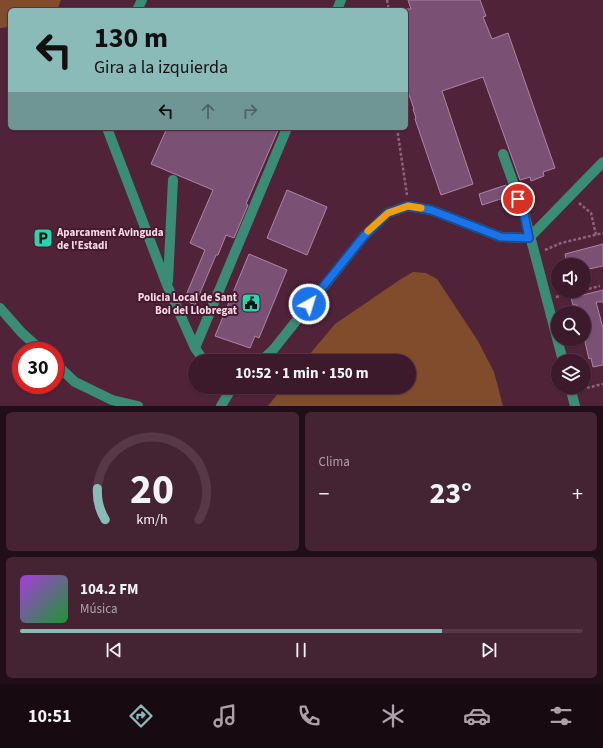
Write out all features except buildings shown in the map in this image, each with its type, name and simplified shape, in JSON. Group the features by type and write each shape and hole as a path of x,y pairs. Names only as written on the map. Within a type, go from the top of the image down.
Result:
{"street":[{"path":"108,130 167,285 195,348 199,354"},
{"path":"195,348 286,130"},
{"path":"503,154 524,214 529,238 561,354"},
{"path":"269,354 364,236 388,213 408,206 431,210 501,237 529,238 603,162"},
{"path":"167,285 173,180"},
{"path":"0,308 32,342"},
{"path":"64,372 75,382 112,400 138,406"},
{"path":"220,406 227,394"},
{"path":"572,394 576,406"}],"path":[{"path":"397,130 408,206"},
{"path":"584,208 591,213 596,235"},
{"path":"534,255 561,243 603,233"},
{"path":"591,288 600,286"},
{"path":"546,299 551,298"},
{"path":"591,386 603,384"}],"shaded area":[{"path":"0,0 61,0 58,8 8,8 8,27 0,28"},
{"path":"413,272 426,273 437,279 478,341 494,372 503,406 268,406 277,394 416,394 416,354 310,354 335,324"}],"slow traffic":[{"path":"368,231 388,213 408,206 421,208"}],"place":[{"name":"Aparcament Avinguda de l'Estadi","path":"43,238"},
{"name":"Policia Local de Sant Boi del Llobregat","path":"251,303"}],"route":[{"path":"309,304 364,236 388,213 408,206 431,210 501,237 529,238 524,214 518,199"}]}
